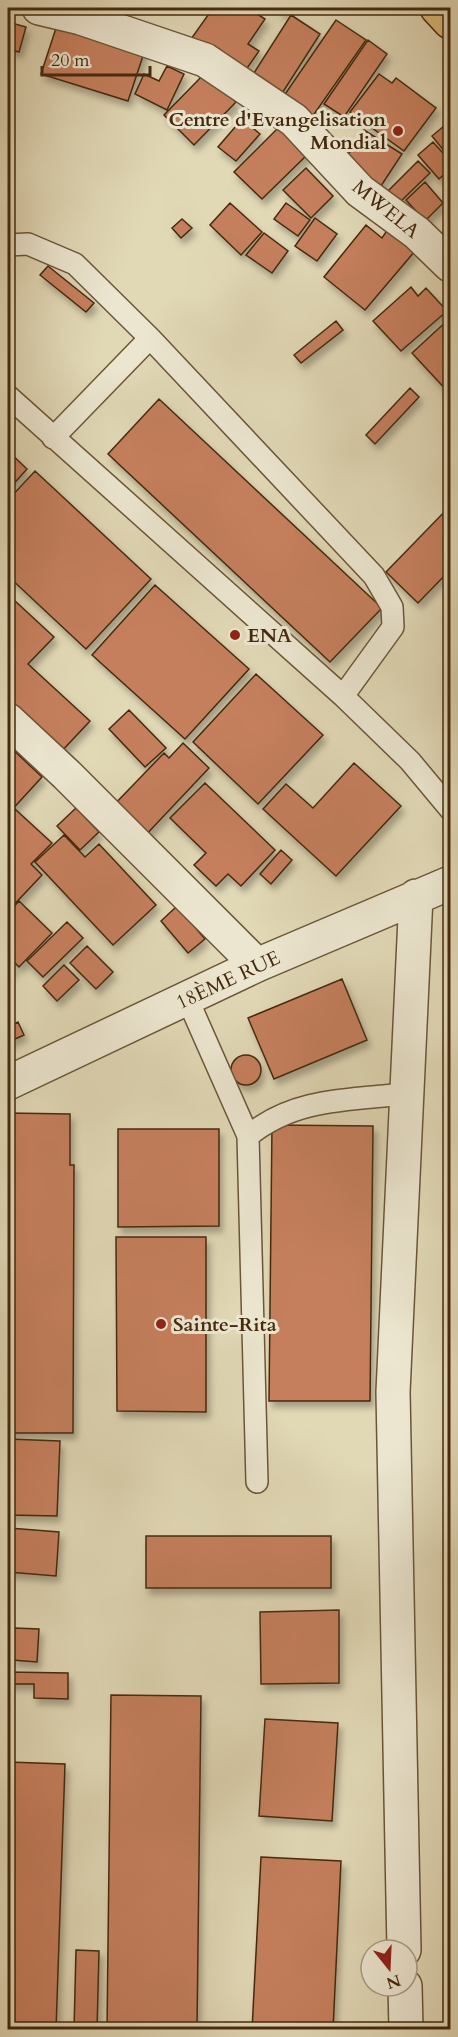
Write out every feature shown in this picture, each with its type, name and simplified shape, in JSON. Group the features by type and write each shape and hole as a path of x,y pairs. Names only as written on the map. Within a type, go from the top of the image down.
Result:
{"highway":[{"path":"437,8 450,22"}],"street":[{"name":"MWELA","path":"39,8 81,18 205,60 294,120 360,191 417,233 450,265"},
{"path":"8,720 67,775 257,965"},
{"name":"18ÈME RUE","path":"8,1083 257,965 450,882"},
{"path":"404,1938 393,1392 405,1094 416,896"},
{"path":"405,1998 406,2028"}],"lane":[{"path":"8,246 28,244 75,264 150,338 374,576 392,607 393,627 343,696"},
{"path":"52,438 150,338"},
{"path":"8,396 52,438 343,696 410,761 450,809"},
{"path":"187,998 248,1136 257,1482"},
{"path":"248,1136 268,1119 305,1105 405,1094"}],"building":[{"path":"213,8 248,8 265,19 248,44 259,51 243,74 191,39"},
{"path":"277,8 290,8 285,14"},
{"path":"291,15 320,34 281,95 252,76"},
{"path":"336,20 366,40 310,120 281,100"},
{"path":"8,22 26,27 19,52 8,49"},
{"path":"58,22 145,50 128,101 41,74"},
{"path":"368,40 387,54 344,117 324,104"},
{"path":"167,66 184,74 167,110 135,94 144,74 159,81"},
{"path":"206,72 236,102 194,145 164,115"},
{"name":"Centre d'Evangelisation Mondial","path":"379,74 392,83 396,78 436,108 404,151 350,112"},
{"path":"450,112 450,124 444,117"},
{"path":"242,119 260,134 236,161 218,147"},
{"path":"281,125 309,153 262,199 234,172"},
{"path":"444,126 450,133 450,158 432,136"},
{"path":"364,130 402,154 379,189 342,164"},
{"path":"433,142 450,161 450,169 439,179 418,155"},
{"path":"418,161 430,173 400,202 388,191"},
{"path":"306,168 333,196 311,218 283,190"},
{"path":"425,182 443,203 425,221 406,200"},
{"path":"230,203 262,232 241,255 210,225"},
{"path":"286,203 310,220 298,236 274,219"},
{"path":"315,218 337,234 317,261 295,246"},
{"path":"182,219 192,228 181,238 172,228"},
{"path":"366,225 382,238 388,229 415,251 365,310 324,277"},
{"path":"264,233 288,251 272,273 246,255"},
{"path":"48,266 94,303 86,312 40,275"},
{"path":"411,287 418,296 426,288 447,311 401,351 373,321"},
{"path":"450,318 450,394 412,353"},
{"path":"336,321 343,330 301,363 294,355"},
{"path":"410,388 419,397 375,444 366,435"},
{"path":"159,399 382,608 330,662 108,454"},
{"path":"8,451 27,469 8,490"},
{"path":"35,471 151,579 86,649 8,576 8,500"},
{"path":"450,506 450,570 418,603 386,572"},
{"path":"155,585 249,669 185,739 92,655"},
{"path":"14,600 54,637 28,664 90,721 60,753 8,706 8,607"},
{"path":"256,674 323,735 258,804 193,742"},
{"path":"129,710 166,748 145,767 109,729"},
{"path":"183,743 209,768 142,839 110,809 164,753 169,758"},
{"path":"8,745 42,777 8,814"},
{"path":"354,763 401,806 336,876 263,809 286,784 313,808"},
{"path":"205,783 275,850 241,886 228,874 216,886 194,865 206,853 170,818"},
{"path":"76,808 99,832 80,850 57,826"},
{"path":"15,809 52,843 31,864 42,875 8,911 8,817"},
{"path":"64,835 85,857 99,844 156,905 113,945 35,862"},
{"path":"281,850 292,860 271,884 260,874"},
{"path":"19,901 52,933 19,967 8,956 8,913"},
{"path":"177,906 205,939 188,953 161,921"},
{"path":"67,922 83,938 43,977 27,961"},
{"path":"87,946 113,972 96,989 70,963"},
{"path":"8,962 14,969 8,975"},
{"path":"64,965 79,980 57,1001 43,986"},
{"path":"342,979 367,1040 274,1079 248,1018"},
{"path":"18,1022 24,1035 8,1042 8,1027"},
{"path":"246,1055 257,1059 261,1070 257,1081 246,1085 235,1081 231,1070 235,1059"},
{"path":"8,1113 70,1114 70,1165 74,1165 73,1433 8,1433"},
{"path":"272,1125 373,1126 370,1401 269,1401"},
{"path":"118,1129 219,1129 219,1226 118,1227"},
{"name":"Sainte-Rita","path":"116,1237 206,1237 206,1412 117,1411"},
{"path":"8,1439 60,1441 57,1516 8,1515"},
{"path":"9,1528 59,1532 56,1576 8,1572"},
{"path":"146,1536 331,1536 331,1588 146,1588"},
{"path":"339,1610 339,1683 261,1684 260,1612"},
{"path":"14,1628 39,1629 37,1662 12,1660"},
{"path":"8,1672 68,1673 68,1699 34,1698 34,1684 8,1684"},
{"path":"111,1695 201,1696 197,2030 107,2030"},
{"path":"265,1719 338,1723 332,1821 259,1816"},
{"path":"8,1762 65,1764 56,2030 8,2030"},
{"path":"261,1857 341,1861 333,2030 252,2030"},
{"path":"76,1950 99,1951 97,2030 74,2030"}],"place":[{"name":"Centre d'Evangelisation Mondial","path":"398,131"},
{"name":"ENA","path":"235,635"},
{"name":"Sainte-Rita","path":"161,1324"}]}
